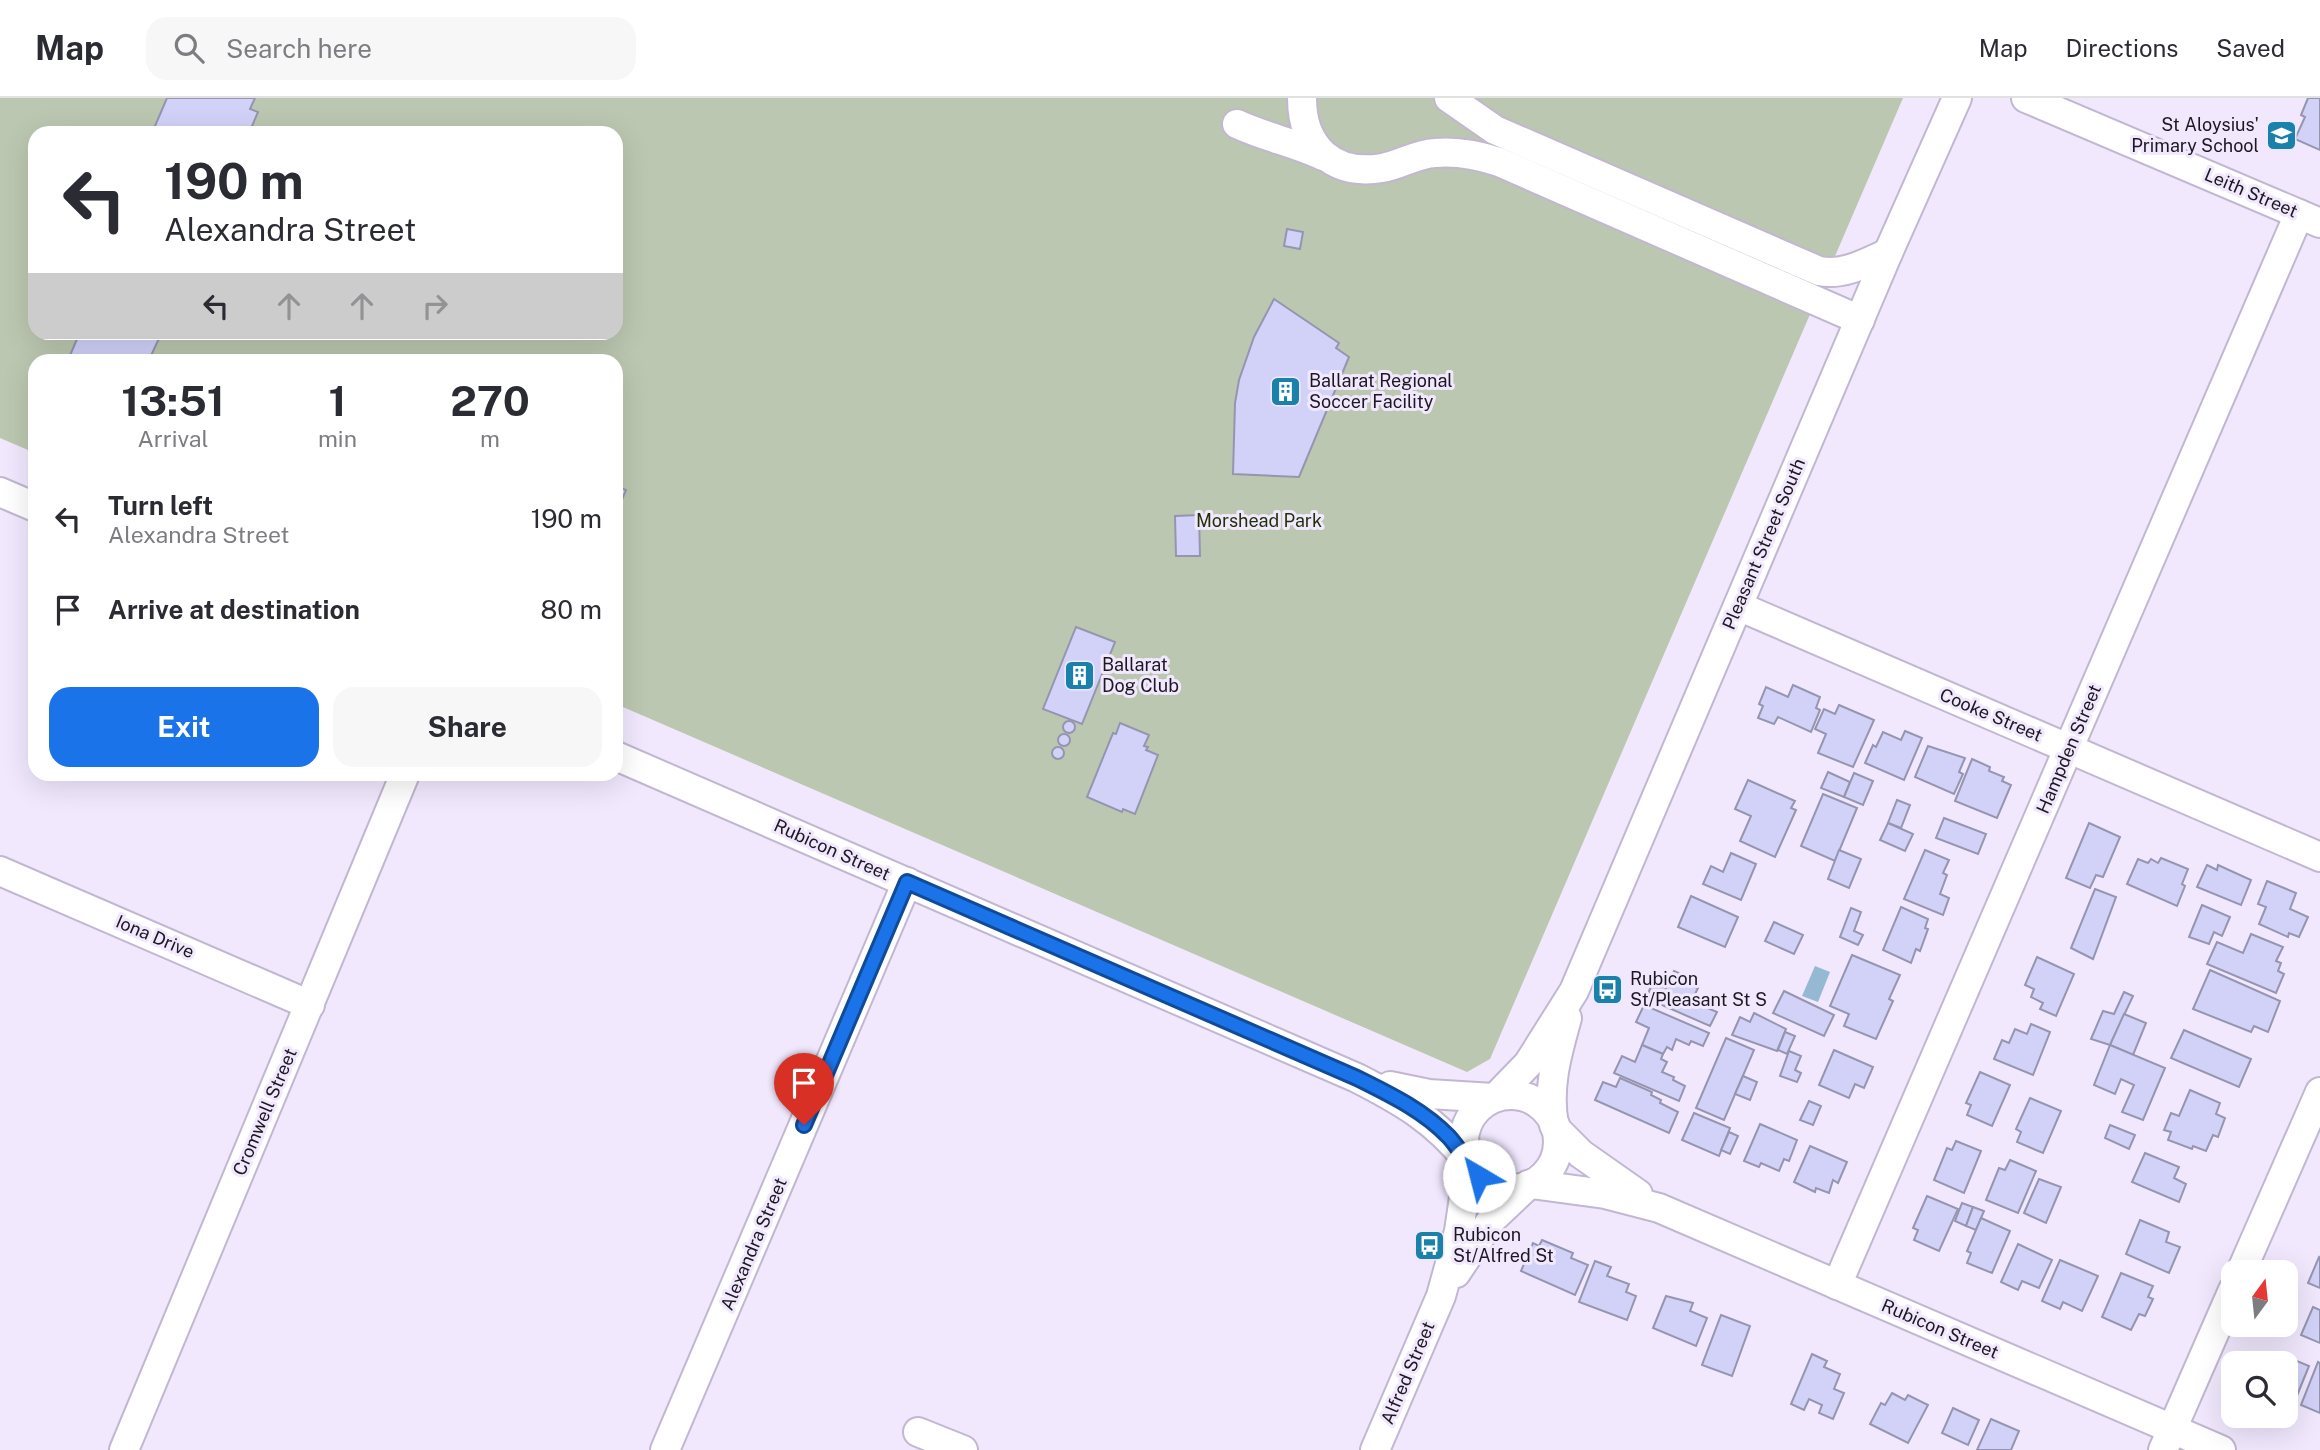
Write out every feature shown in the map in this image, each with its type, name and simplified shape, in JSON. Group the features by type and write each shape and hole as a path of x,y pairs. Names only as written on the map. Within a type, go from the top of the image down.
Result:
{"street":[{"path":"1301,98 1307,133 1320,152 1332,160"},
{"path":"1301,98 1293,112 1278,124 1268,127 1237,124 1362,170 1385,167 1434,153 1455,152 1528,160 1829,273 1852,269 1888,253"},
{"path":"1449,98 1495,130 1528,160 1860,320"},
{"name":"Pleasant Street South","path":"1494,1098 1528,1064 1573,991 1888,253 1957,98"},
{"name":"Leith Street","path":"2026,98 2310,218"},
{"name":"Hampden Street","path":"1838,1285 2069,749 2310,218"},
{"path":"0,492 28,504"},
{"name":"Cooke Street","path":"1738,606 2320,857"},
{"name":"Rubicon Street","path":"623,759 1357,1078 1417,1110 1449,1137 1468,1162"},
{"name":"Cromwell Street","path":"124,1450 402,781"},
{"name":"Iona Drive","path":"0,871 310,1005"},
{"name":"Alexandra Street","path":"665,1450 907,882"},
{"name":"Pleasant Street South","path":"1555,1127 1550,1102 1551,1083 1573,991"},
{"name":"Rubicon Street","path":"1357,1078 1422,1093 1494,1098"},
{"path":"2246,1260 2320,1091"},
{"path":"1511,1095 1531,1099 1547,1111 1555,1127 1558,1143 1554,1161 1546,1173 1530,1185 1513,1188 1497,1186 1483,1179 1468,1162 1464,1139 1467,1124 1480,1107 1494,1098 1511,1095"},
{"name":"Rubicon Street","path":"1555,1127 1581,1154 1660,1208 1838,1285 2168,1439 2221,1450"},
{"name":"Alfred Street","path":"1375,1450 1441,1296 1459,1231 1468,1162"},
{"name":"Rubicon Street","path":"1530,1185 1605,1194 1660,1208"},
{"name":"Alfred Street","path":"1441,1296 1492,1219 1530,1185"},
{"path":"2168,1439 2221,1318"},
{"path":"918,1432 963,1450"}],"green space":[{"name":"Morshead Park","path":"0,98 1903,98 1490,1059 1467,1072 623,707 623,354 28,354 28,450 0,438"}],"water":[{"path":"1815,966 1830,972 1818,1002 1802,996"}],"building":[{"path":"167,98 255,98 250,109 258,112 252,126 155,126"},
{"path":"2308,98 2320,98 2320,150 2295,139 2305,117 2301,115"},
{"path":"1287,229 1303,232 1300,249 1284,246"},
{"name":"Ballarat Regional Soccer Facility","path":"1274,299 1339,343 1336,348 1349,357 1299,477 1233,474 1235,403 1239,380 1254,337"},
{"path":"77,340 158,340 152,354 71,354"},
{"path":"1199,515 1200,556 1176,556 1175,516"},
{"name":"Ballarat Dog Club","path":"1076,627 1115,642 1082,724 1043,709"},
{"path":"1793,685 1820,697 1816,708 1820,710 1811,732 1778,717 1774,724 1758,718 1763,706 1759,704 1766,687 1788,697"},
{"path":"1839,705 1874,720 1853,767 1818,753 1826,734 1815,729 1824,709 1835,714"},
{"path":"1069,721 1075,727 1069,733 1063,727"},
{"path":"1120,723 1149,735 1144,746 1148,747 1146,750 1158,755 1135,814 1123,809 1122,812 1087,797 1113,733 1116,734"},
{"path":"1905,731 1922,738 1904,780 1865,763 1873,745 1876,747 1883,732 1901,740"},
{"path":"1064,734 1070,740 1064,746 1058,740"},
{"path":"1928,746 1965,758 1959,772 1963,774 1954,794 1915,777"},
{"path":"1058,747 1064,753 1058,759 1052,753"},
{"path":"1972,759 1990,767 1989,771 2004,777 2002,781 2011,785 1997,818 1955,801"},
{"path":"1828,772 1850,782 1844,797 1821,788"},
{"path":"1854,773 1873,781 1863,805 1844,797"},
{"path":"1748,780 1795,801 1791,808 1796,810 1775,857 1740,841 1751,816 1735,809"},
{"path":"1823,794 1857,808 1835,861 1801,846"},
{"path":"1897,800 1910,805 1901,828 1888,823"},
{"path":"1944,818 1986,834 1978,854 1936,838"},
{"path":"1888,823 1913,834 1905,851 1880,840"},
{"path":"2089,823 2120,837 2103,877 2096,875 2090,888 2066,878"},
{"path":"1839,850 1861,859 1849,888 1828,879"},
{"path":"1925,850 1949,860 1943,873 1947,875 1940,894 1949,898 1943,915 1904,899"},
{"path":"1731,853 1756,864 1741,900 1703,884 1711,866 1723,872"},
{"path":"2161,858 2188,869 2177,906 2127,884 2138,859 2148,863 2151,859 2158,863"},
{"path":"2207,865 2217,870 2218,865 2251,880 2241,905 2197,887"},
{"path":"2267,881 2296,893 2290,909 2308,917 2299,937 2289,933 2288,937 2259,924 2266,907 2258,904"},
{"path":"2095,889 2116,897 2093,959 2071,948"},
{"path":"1691,896 1738,917 1725,947 1678,927"},
{"path":"2202,905 2230,917 2222,936 2214,932 2209,944 2189,937"},
{"path":"1901,907 1928,919 1925,928 1928,929 1920,951 1916,949 1911,963 1883,950"},
{"path":"1851,908 1861,912 1854,931 1863,935 1858,945 1840,937"},
{"path":"1774,922 1803,935 1794,954 1765,941"},
{"path":"2251,934 2283,947 2276,961 2281,963 2278,971 2284,974 2276,993 2207,964 2217,942 2243,953"},
{"path":"1852,955 1900,975 1889,999 1893,1001 1876,1039 1844,1026 1849,1014 1830,1006"},
{"path":"2037,957 2074,974 2056,1016 2040,1009 2043,1003 2031,997 2034,989 2025,985"},
{"path":"2210,970 2280,1001 2268,1032 2254,1026 2251,1032 2193,1009"},
{"path":"1674,971 1694,980 1692,986 1698,988 1693,998 1717,1012 1710,1026 1646,998 1653,982 1666,988"},
{"path":"1784,991 1834,1015 1824,1036 1773,1013"},
{"path":"2124,992 2133,996 2110,1045 2091,1039 2103,1011 2114,1014"},
{"path":"1644,1005 1709,1033 1703,1046 1691,1041 1689,1045 1676,1039 1672,1050 1667,1047 1663,1054 1642,1045 1649,1028 1636,1022"},
{"path":"1754,1013 1786,1029 1777,1051 1732,1035 1740,1017 1750,1022"},
{"path":"2124,1014 2146,1023 2133,1055 2110,1045"},
{"path":"2031,1024 2050,1032 2033,1075 1994,1059 2002,1040 2009,1043 2015,1029 2027,1034"},
{"path":"2184,1030 2251,1059 2239,1087 2171,1058"},
{"path":"1785,1032 1795,1036 1787,1054 1778,1050"},
{"path":"1726,1038 1754,1050 1724,1120 1696,1108"},
{"path":"1642,1045 1663,1054 1661,1059 1667,1062 1662,1072 1685,1086 1679,1101 1614,1073 1622,1056 1635,1062"},
{"path":"2110,1045 2165,1068 2143,1120 2122,1112 2134,1085 2121,1079 2115,1094 2094,1085"},
{"path":"1834,1050 1873,1067 1864,1088 1855,1084 1849,1098 1819,1085"},
{"path":"1789,1051 1801,1056 1795,1070 1801,1073 1797,1082 1780,1076"},
{"path":"1980,1072 2010,1085 1992,1126 1967,1115 1971,1105 1966,1103"},
{"path":"1743,1076 1757,1082 1750,1100 1735,1094"},
{"path":"1620,1078 1652,1092 1651,1095 1661,1100 1660,1103 1678,1112 1669,1133 1595,1100 1603,1082 1616,1087"},
{"path":"2190,1090 2220,1103 2216,1114 2225,1118 2218,1137 2213,1135 2206,1151 2168,1140 2171,1132 2164,1130 2171,1113 2179,1116"},
{"path":"2030,1098 2061,1111 2043,1153 2017,1142 2021,1132 2016,1129"},
{"path":"1809,1101 1821,1106 1813,1125 1800,1120"},
{"path":"1694,1113 1730,1128 1719,1156 1682,1140"},
{"path":"1760,1124 1797,1140 1789,1161 1784,1159 1779,1171 1761,1163 1759,1167 1744,1161"},
{"path":"2110,1125 2135,1135 2129,1149 2105,1138"},
{"path":"1729,1132 1738,1136 1730,1154 1721,1150"},
{"path":"1956,1141 1981,1151 1964,1193 1934,1180 1947,1148 1952,1150"},
{"path":"1810,1146 1847,1162 1838,1183 1833,1180 1829,1193 1816,1188 1815,1192 1794,1182"},
{"path":"2145,1153 2179,1167 2174,1178 2186,1184 2179,1202 2132,1182"},
{"path":"2010,1160 2036,1171 2018,1213 1986,1200 1999,1168 2005,1170"},
{"path":"2039,1179 2061,1187 2046,1223 2024,1213"},
{"path":"1927,1196 1958,1209 1939,1251 1914,1240 1918,1230 1913,1228"},
{"path":"1962,1203 1973,1207 1966,1226 1955,1221"},
{"path":"1973,1207 1984,1211 1976,1230 1966,1226"},
{"path":"1981,1218 2010,1231 1992,1273 1967,1263 1971,1253 1967,1251"},
{"path":"2140,1220 2169,1232 2166,1242 2180,1247 2169,1273 2126,1254"},
{"path":"1542,1240 1573,1253 1571,1258 1588,1265 1575,1295 1521,1271 1533,1243 1539,1246"},
{"path":"2018,1244 2052,1260 2039,1288 2022,1281 2018,1290 2001,1282"},
{"path":"2320,1258 2320,1288 2308,1283"},
{"path":"2060,1260 2098,1276 2082,1311 2063,1302 2060,1309 2042,1301"},
{"path":"1595,1261 1611,1267 1607,1276 1629,1284 1626,1292 1636,1296 1627,1320 1579,1302"},
{"path":"2121,1273 2153,1286 2148,1297 2153,1299 2145,1316 2139,1314 2131,1330 2102,1317"},
{"path":"1666,1296 1693,1303 1690,1311 1707,1318 1696,1346 1653,1328"},
{"path":"2313,1307 2320,1310 2320,1343 2301,1335"},
{"path":"1721,1315 1750,1326 1732,1376 1702,1365"},
{"path":"1812,1354 1827,1361 1824,1367 1840,1374 1834,1389 1844,1393 1833,1419 1819,1413 1822,1405 1809,1399 1804,1410 1791,1404"},
{"path":"2298,1361 2309,1366 2298,1393"},
{"path":"2318,1362 2320,1363 2320,1413 2301,1405"},
{"path":"1892,1393 1905,1400 1908,1395 1928,1405 1908,1443 1870,1424 1881,1403 1885,1405"},
{"path":"1953,1408 1979,1420 1968,1445 1942,1433"},
{"path":"1991,1419 2019,1431 2011,1450 1977,1450"}],"place":[{"name":"St Aloysius' Primary School","path":"2282,135"},
{"name":"Ballarat Regional Soccer Facility","path":"1286,391"},
{"name":"Ballarat Dog Club","path":"1079,675"},
{"name":"Rubicon St/Pleasant St S","path":"1607,989"},
{"name":"Rubicon St/Alfred St","path":"1430,1245"}],"route":[{"path":"804,1125 907,882 1357,1078 1417,1110 1444,1132 1479,1176"}]}
